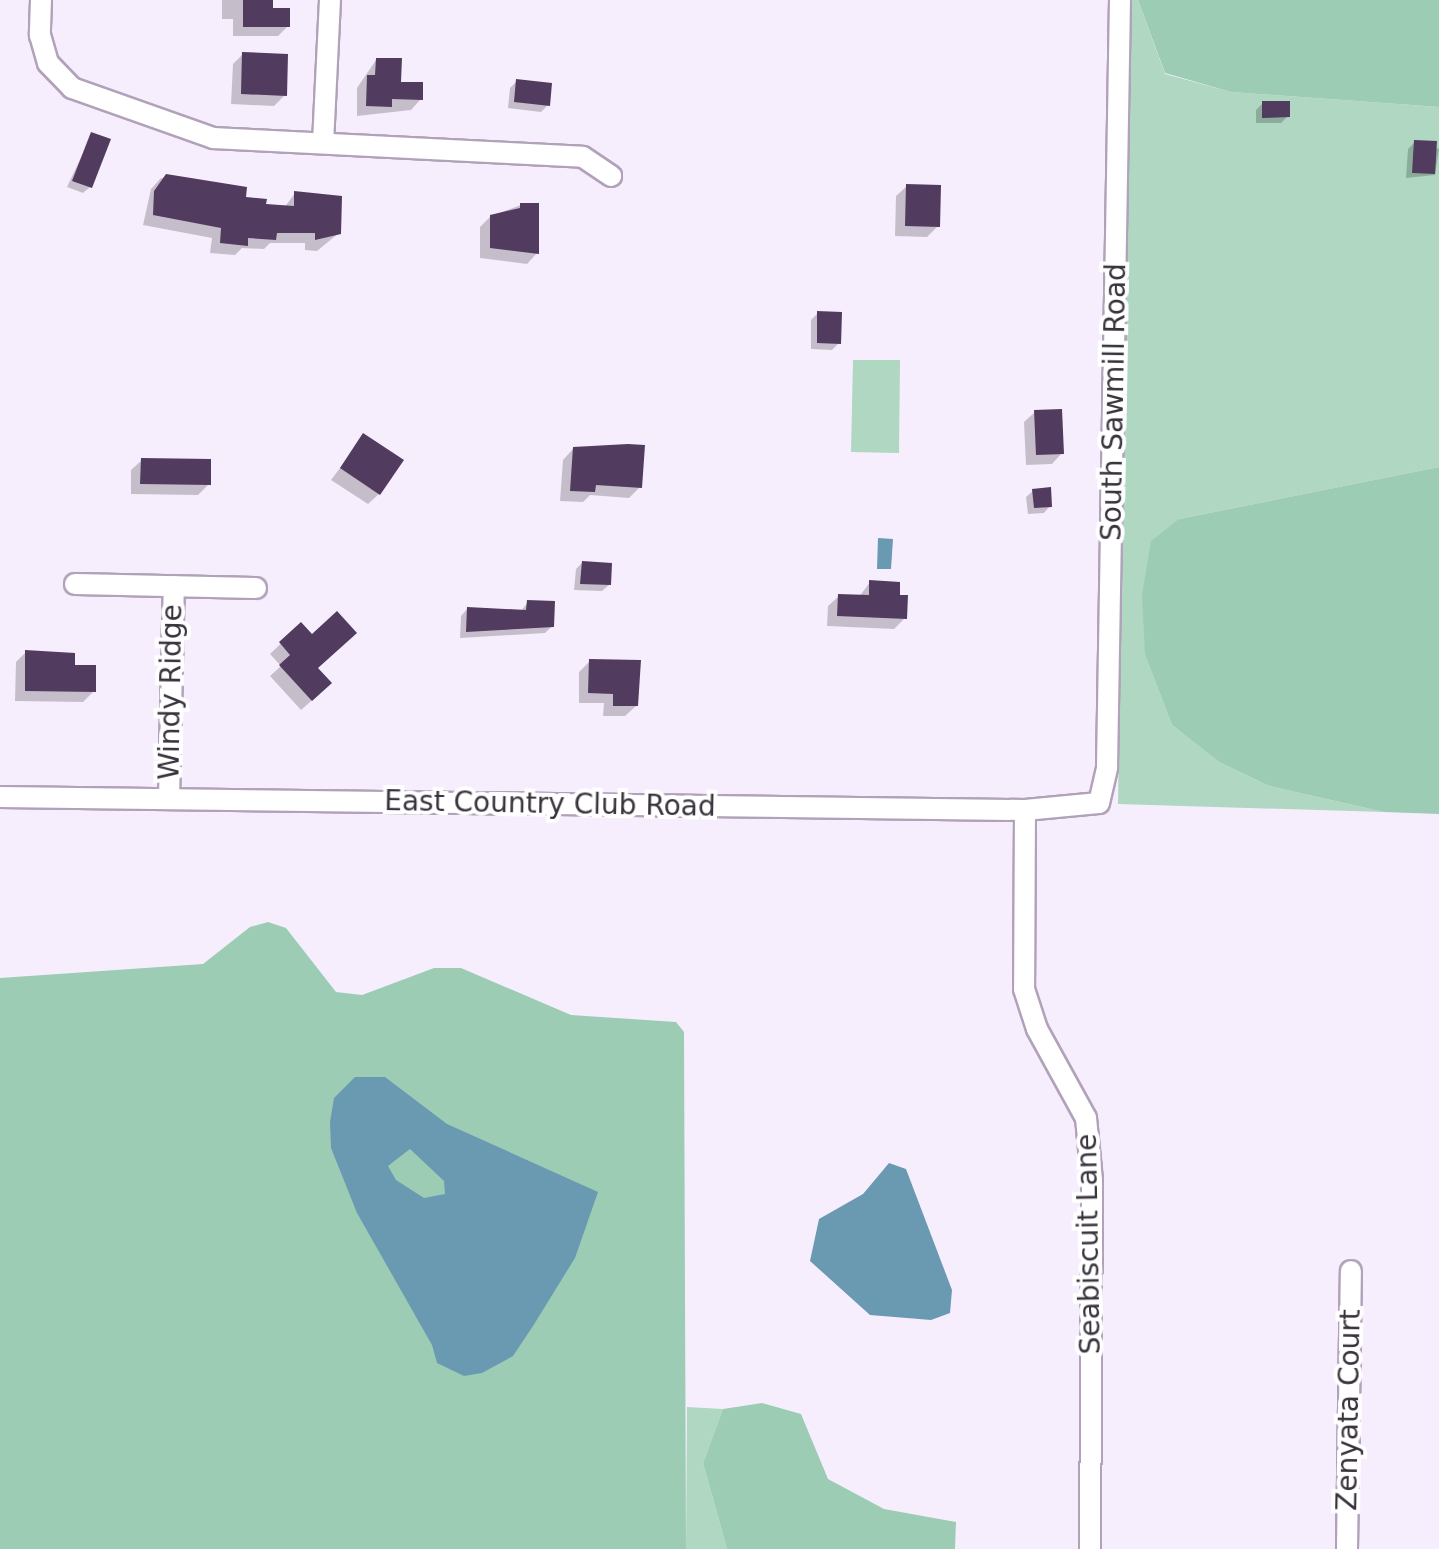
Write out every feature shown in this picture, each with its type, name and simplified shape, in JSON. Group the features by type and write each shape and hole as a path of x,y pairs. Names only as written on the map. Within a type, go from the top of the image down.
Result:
{"street":[{"path":"41,0 40,35 48,63 72,88 213,138 583,157 611,176"},
{"path":"323,143 330,0"},
{"name":"South Sawmill Road","path":"1099,803 1107,767 1120,0"},
{"name":"Windy Ridge","path":"75,584 256,588"},
{"name":"Windy Ridge","path":"169,799 174,586"},
{"name":"East Country Club Road","path":"0,797 1025,810 1099,803"},
{"name":"Seabiscuit Lane","path":"1025,810 1024,989 1037,1029 1086,1118 1092,1180 1090,1549"},
{"name":"Zenyata Court","path":"1347,1549 1351,1271"}],"green space":[{"path":"1131,0 1138,0 1165,74 1231,92 1439,107 1439,467 1179,519 1145,655 1172,725 1219,762 1269,786 1384,812 1118,804"},
{"path":"1138,0 1439,0 1439,107 1231,92 1165,73"},
{"path":"853,360 900,360 899,453 851,452"},
{"path":"1439,467 1439,814 1384,812 1269,786 1219,762 1172,725 1145,655 1142,595 1151,541 1179,519"},
{"path":"268,922 286,928 336,992 362,995 434,968 461,968 571,1015 676,1022 684,1032 686,1549 0,1549 0,978 203,964 250,927"},
{"path":"762,1403 801,1414 828,1479 884,1509 956,1522 955,1549 727,1549 703,1463 723,1409"},
{"path":"687,1407 723,1409 703,1463 727,1549 686,1549"}],"water":[{"path":"878,538 893,539 891,569 877,569"},
{"path":"355,1077 385,1077 447,1124 598,1192 575,1258 513,1356 482,1373 464,1376 437,1363 432,1345 357,1213 331,1148 330,1122 334,1098","holes":["410,1149 444,1181 445,1194 424,1198 396,1180 388,1166"]},
{"path":"889,1163 906,1169 952,1290 950,1313 931,1320 870,1315 810,1261 819,1219 863,1194"}],"building":[{"path":"243,0 273,0 273,8 290,8 290,27 243,27"},
{"path":"242,52 288,54 287,96 241,94"},
{"path":"376,58 402,58 401,82 423,82 423,100 392,99 392,107 366,106 367,75 375,75"},
{"path":"516,79 552,83 550,106 514,102"},
{"path":"1262,101 1290,101 1290,117 1262,118"},
{"path":"91,132 111,139 92,188 72,181"},
{"path":"1414,140 1437,141 1435,174 1412,173"},
{"path":"166,174 247,187 246,197 267,199 266,204 294,206 294,191 342,196 341,234 315,240 315,233 277,233 276,240 248,238 248,246 220,243 221,228 153,215 154,191"},
{"path":"906,184 941,185 940,227 905,226"},
{"path":"520,203 539,203 539,254 490,248 490,215 520,208"},
{"path":"817,311 842,312 841,344 817,343"},
{"path":"1062,409 1064,454 1036,455 1034,410"},
{"path":"363,433 404,460 380,495 340,468"},
{"path":"645,445 642,488 596,485 595,492 570,491 573,447"},
{"path":"141,458 211,459 211,485 140,484"},
{"path":"1051,487 1052,507 1034,508 1032,489"},
{"path":"582,561 612,563 611,585 580,584"},
{"path":"869,580 900,582 900,595 908,595 907,619 837,616 838,594 869,595"},
{"path":"527,600 555,601 554,627 466,632 467,607 526,610"},
{"path":"337,611 357,633 318,668 332,683 312,701 279,665 290,655 279,642 301,622 312,634"},
{"path":"25,650 75,653 75,665 96,665 96,692 25,691"},
{"path":"589,659 641,660 638,706 613,706 613,694 588,693"}]}
